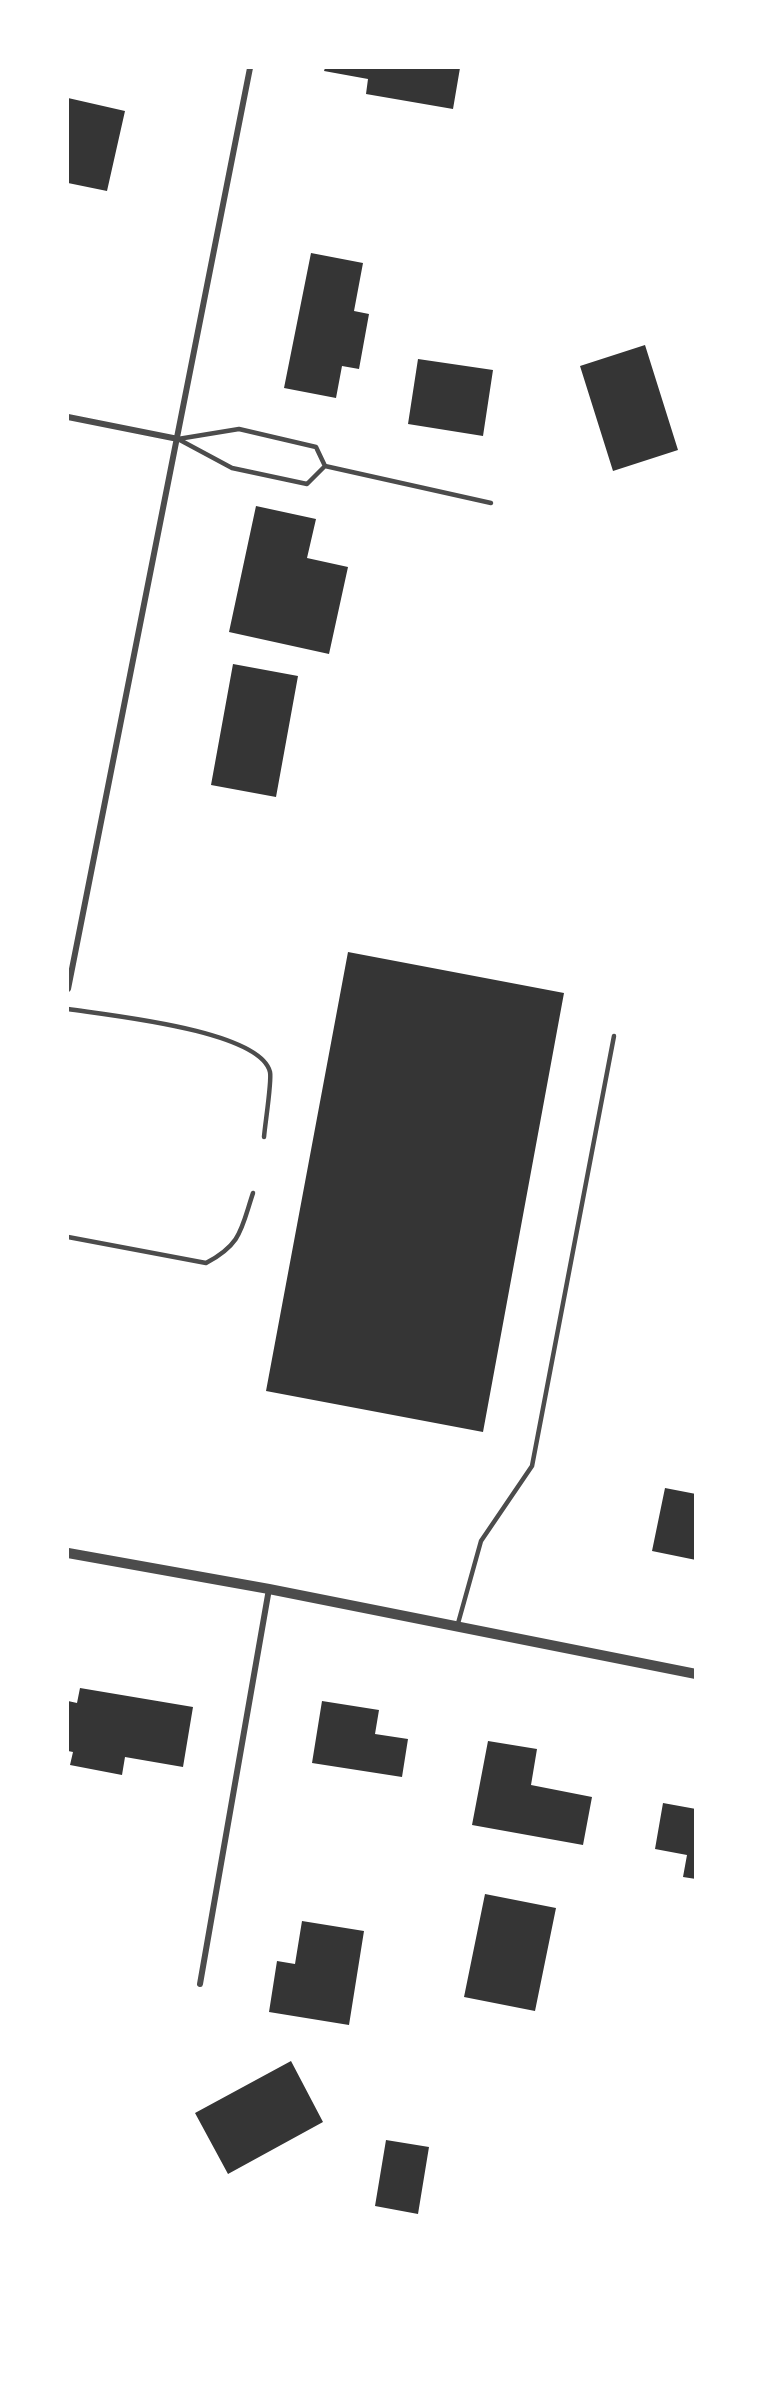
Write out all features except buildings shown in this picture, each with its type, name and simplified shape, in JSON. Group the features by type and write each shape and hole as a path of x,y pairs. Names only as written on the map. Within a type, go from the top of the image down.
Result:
{"street":[{"path":"68,989 250,68"},
{"path":"68,417 178,439"},
{"path":"68,1553 269,1589 696,1674"},
{"path":"200,1984 269,1589"}],"lane":[{"path":"178,439 239,429 316,447 325,466"},
{"path":"178,439 232,468 307,484 325,466"},
{"path":"325,466 491,503"},
{"path":"68,1009 208,1033 242,1045 260,1056 270,1071 264,1137"},
{"path":"457,1627 481,1541 532,1466 615,1036"},
{"path":"68,1237 206,1263 222,1255 237,1239 253,1193"}]}
